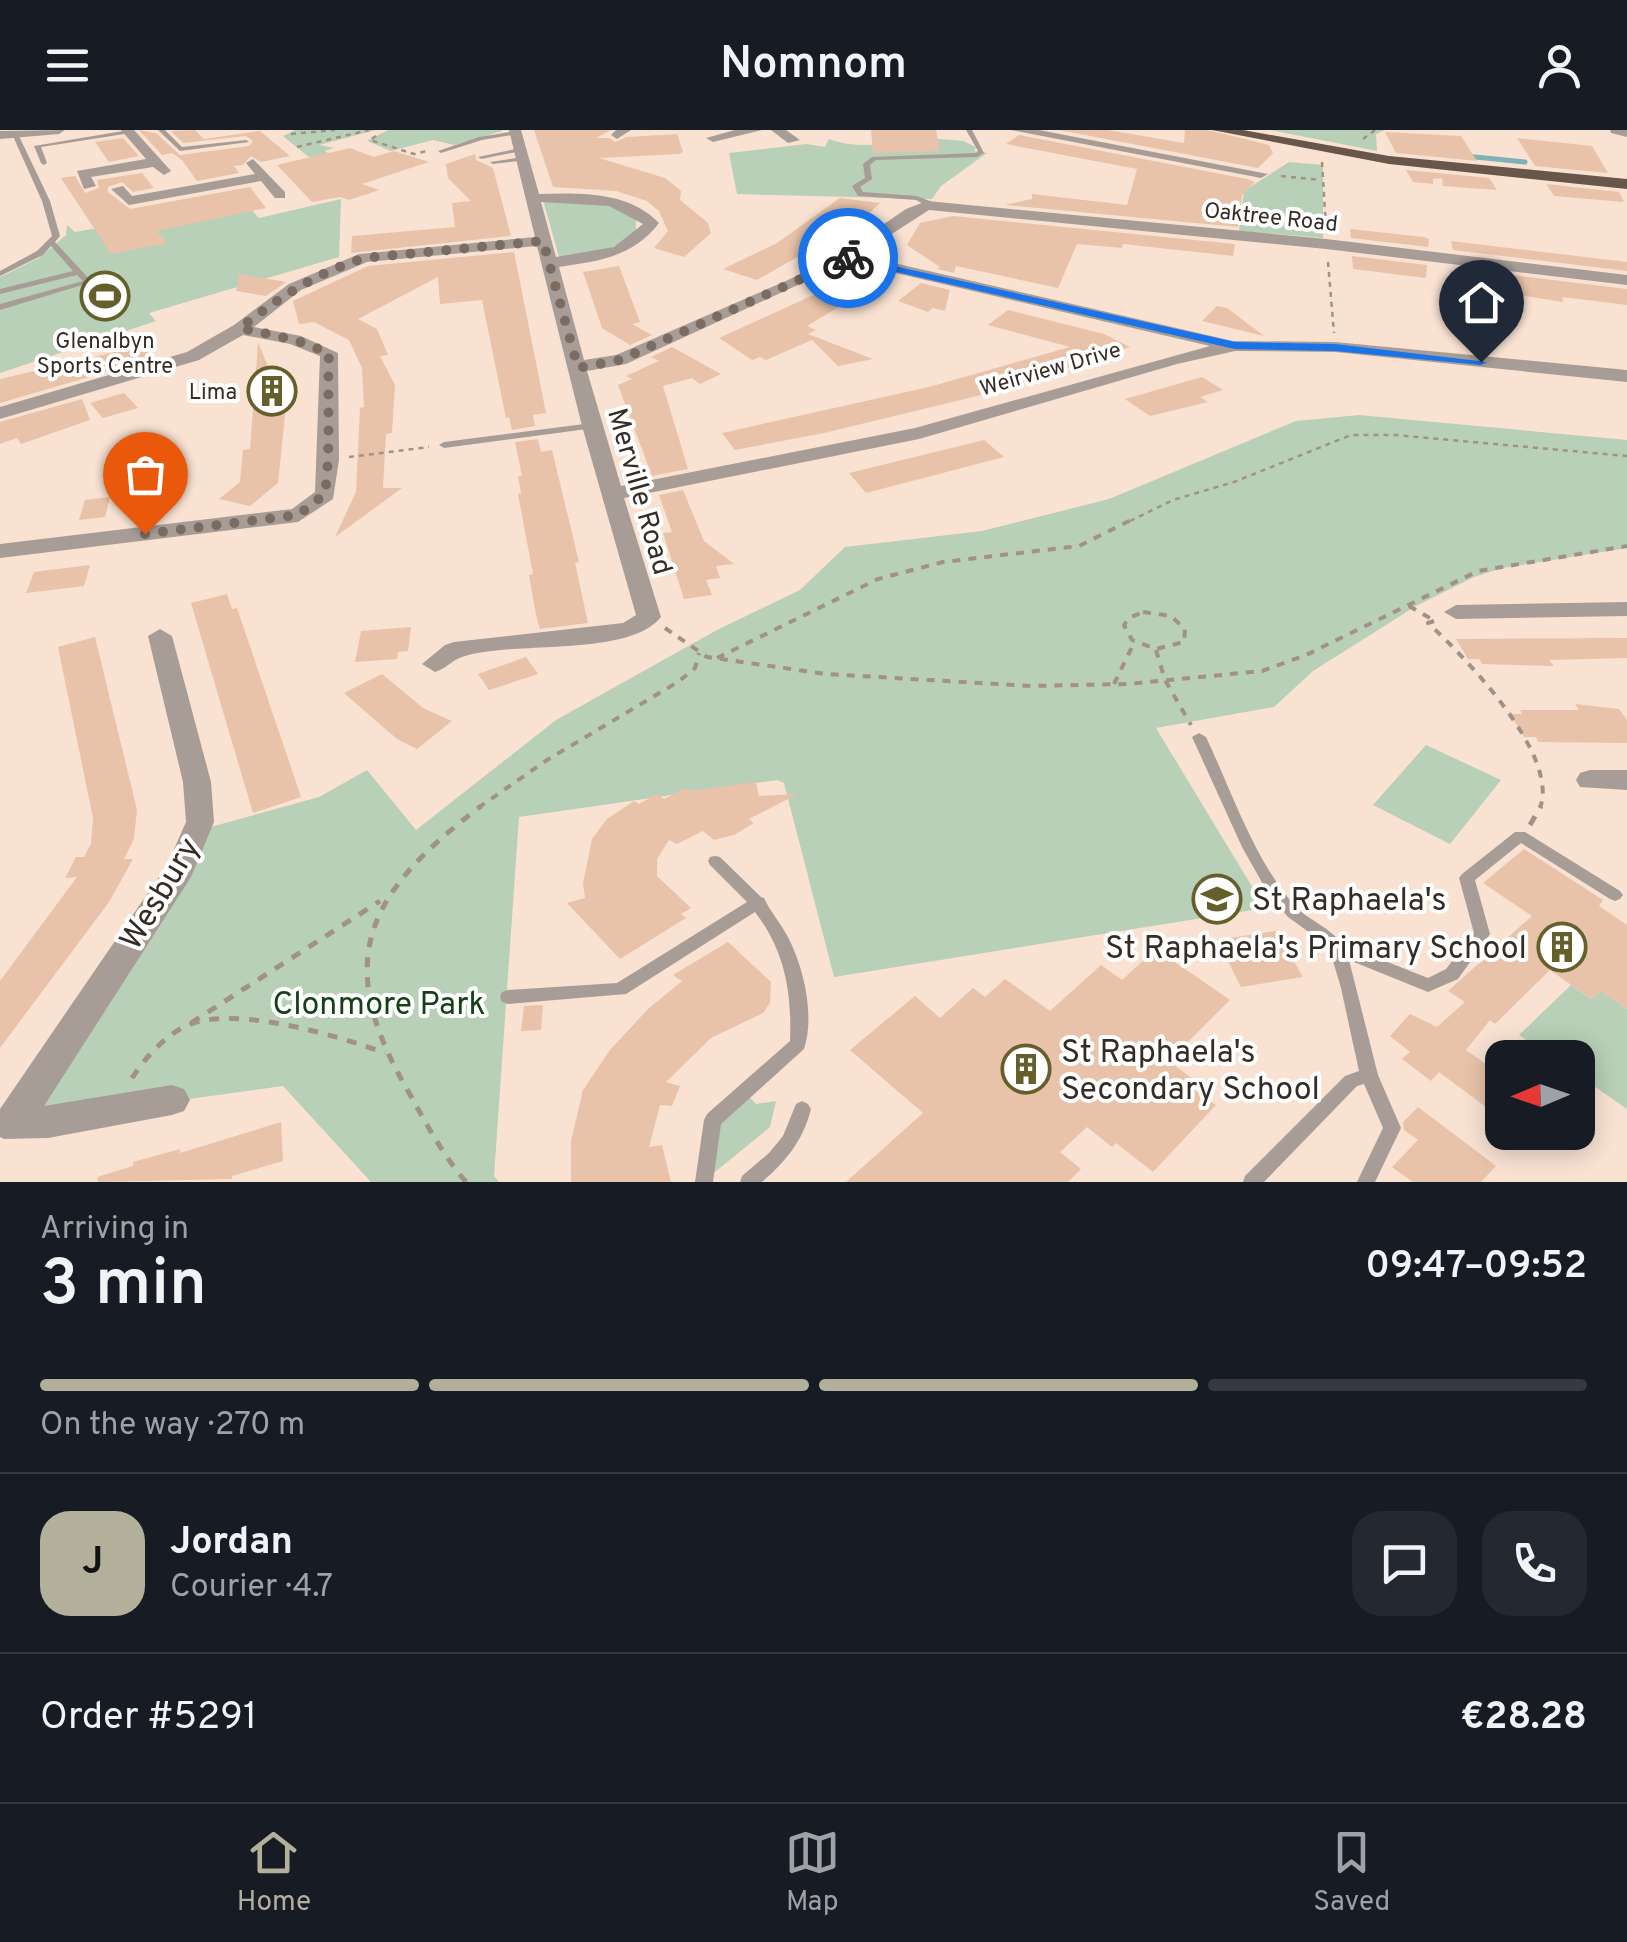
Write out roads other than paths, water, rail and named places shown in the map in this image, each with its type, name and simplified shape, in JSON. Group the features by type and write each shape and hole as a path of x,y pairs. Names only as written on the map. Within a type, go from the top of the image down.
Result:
{"highway":[{"path":"1220,130 1389,160 1627,184"}],"street":[{"path":"8,134 58,130"},
{"path":"713,138 756,130"},
{"path":"777,130 793,140"},
{"path":"1017,130 1261,174"},
{"path":"128,131 182,191"},
{"name":"Merville Road","path":"435,664 454,650 630,630 649,617 592,426 518,143"},
{"path":"89,186 82,174 156,162"},
{"path":"253,164 280,194"},
{"path":"118,189 124,199 130,200 264,176"},
{"path":"533,198 584,198 635,207 651,223 641,239 618,253 550,263"},
{"name":"Oaktree Road","path":"578,368 634,354 846,257 911,212 932,205 1326,244 1627,280"},
{"path":"0,414 193,356 240,328 295,287 337,266 365,258 543,241"},
{"path":"846,257 1235,346"},
{"path":"0,551 298,515 325,494 329,460 329,353 295,340 240,328"},
{"path":"1166,330 1168,354 1173,359"},
{"name":"Weirview Drive","path":"612,494 678,484 919,433 1173,359 1235,346 1335,347 1627,376"},
{"path":"1475,589 1491,611"},
{"path":"1445,617 1491,611 1627,609"},
{"name":"Wesbury","path":"6,1123 180,869 200,822 197,782 160,636"},
{"path":"1590,780 1627,780"},
{"name":"Wesbury","path":"6,1123 48,1122 172,1100"}],"lane":[{"path":"161,130 180,149 246,142"},
{"path":"932,205 917,198 861,194 856,186 869,180 866,164 874,158 982,152 969,130"},
{"path":"44,164 38,146 128,131"},
{"path":"0,274 52,243 56,236 53,221 8,134"},
{"path":"442,150 482,138 518,143"},
{"path":"482,156 518,143"},
{"path":"493,162 518,143"},
{"path":"0,307 88,282 52,243"},
{"path":"0,292 79,272"},
{"path":"444,445 592,426"},
{"path":"1199,738 1223,784 1245,842 1291,912 1336,948 1428,985 1452,974 1482,934 1467,878 1520,836 1615,895"},
{"path":"704,1182 713,1120 798,1044 802,1003 779,931 759,902 715,861"},
{"path":"508,997 620,989 759,902"},
{"path":"1336,948 1369,1075 1392,1128 1366,1182"},
{"path":"1252,1182 1351,1081 1369,1075"},
{"path":"750,1182 786,1149 799,1126 802,1110"}],"waterway":[{"path":"1465,156 1525,162"}],"place":[{"name":"Glenalbyn Sports Centre","path":"105,296"},
{"name":"Lima","path":"272,391"},
{"name":"St Raphaela's","path":"1217,899"},
{"name":"St Raphaela's Primary School","path":"1562,947"},
{"name":"St Raphaela's Secondary School","path":"1026,1069"}],"park label":[{"name":"Clonmore Park","path":"379,1003"}]}
